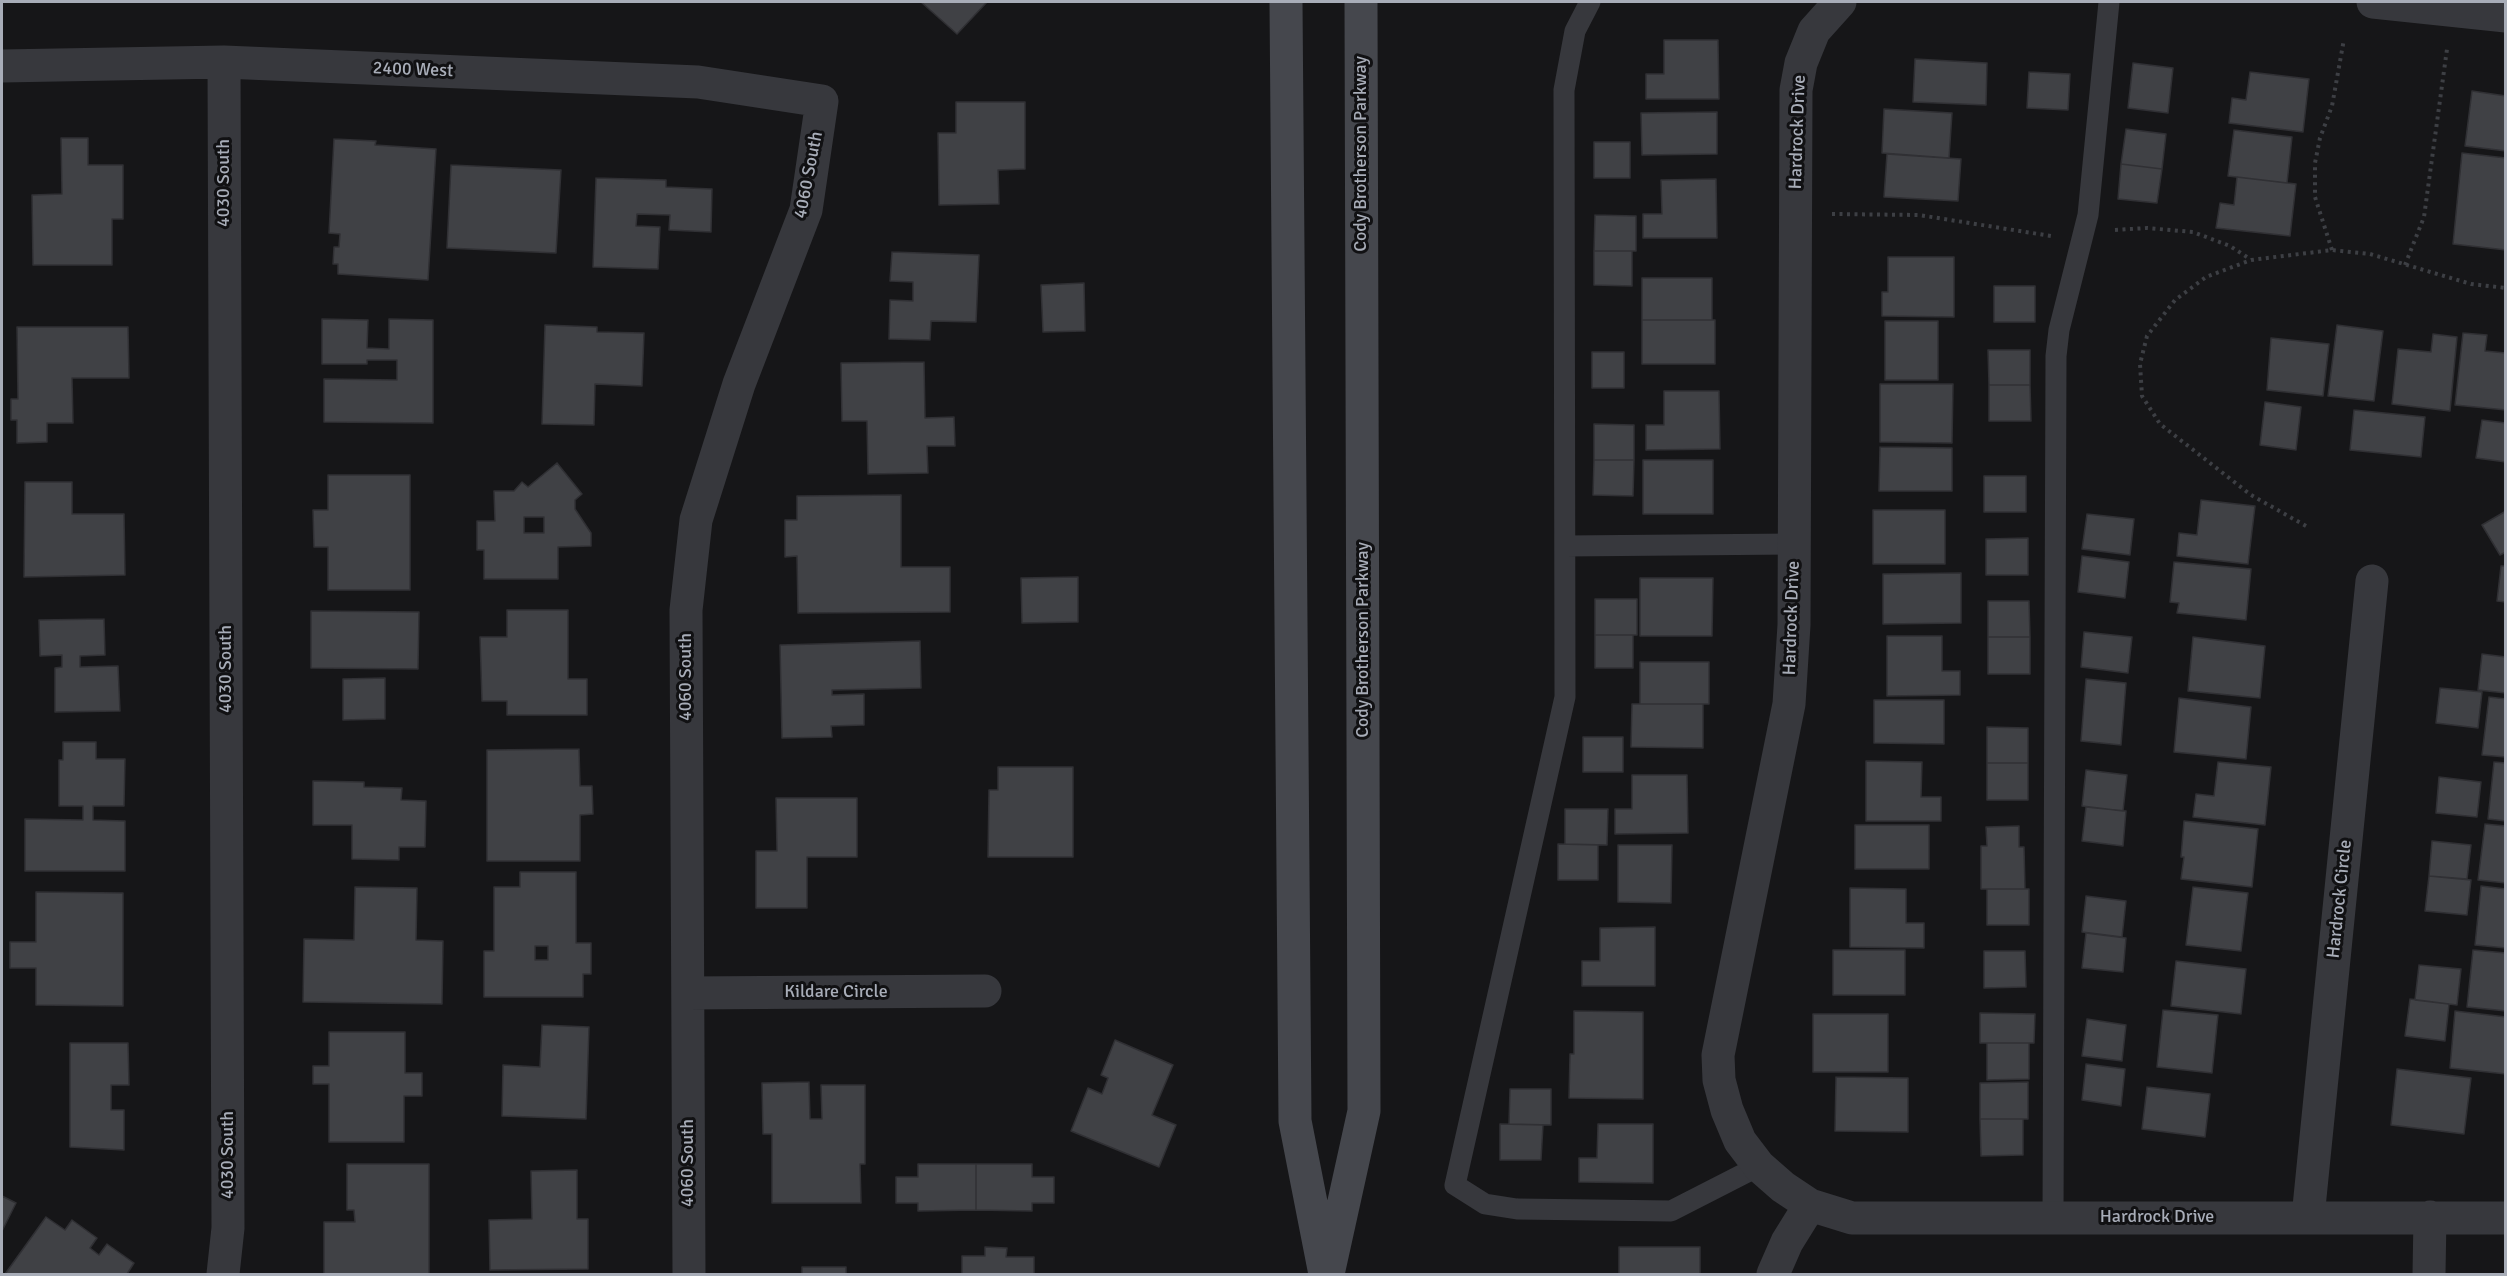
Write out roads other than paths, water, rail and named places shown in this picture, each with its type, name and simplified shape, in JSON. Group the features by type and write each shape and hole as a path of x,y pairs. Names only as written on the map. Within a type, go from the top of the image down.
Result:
{"main road":[{"name":"Cody Brotherson Parkway","path":"1286,2 1295,1121 1326,1275"},
{"name":"Cody Brotherson Parkway","path":"1326,1275 1364,1111 1360,2"}],"street":[{"name":"Hardrock Drive","path":"1840,2 1814,31 1801,63 1796,90 1794,625 1789,704 1718,1055 1719,1080 1727,1110 1740,1141 1759,1166 1810,1205 1852,1218 2505,1218"},
{"path":"2373,2 2505,16"},
{"name":"2400 West","path":"2,66 224,62 698,82 822,100"},
{"name":"4030 South","path":"223,1275 228,1228 224,62"},
{"name":"4060 South","path":"689,1275 686,610 696,520 739,384 806,210 822,100"},
{"name":"Hardrock Circle","path":"2308,1217 2372,580"},
{"name":"Kildare Circle","path":"688,993 985,991"},
{"path":"1773,1275 1787,1242 1810,1205"},
{"path":"2429,1275 2430,1217"}],"lane":[{"path":"1590,2 1575,31 1564,90 1565,698 1455,1185 1485,1204 1517,1209 1671,1211 1759,1166"},
{"path":"2052,1217 2056,356 2059,330 2088,215 2109,2"},
{"path":"1565,546 1794,544"}]}
